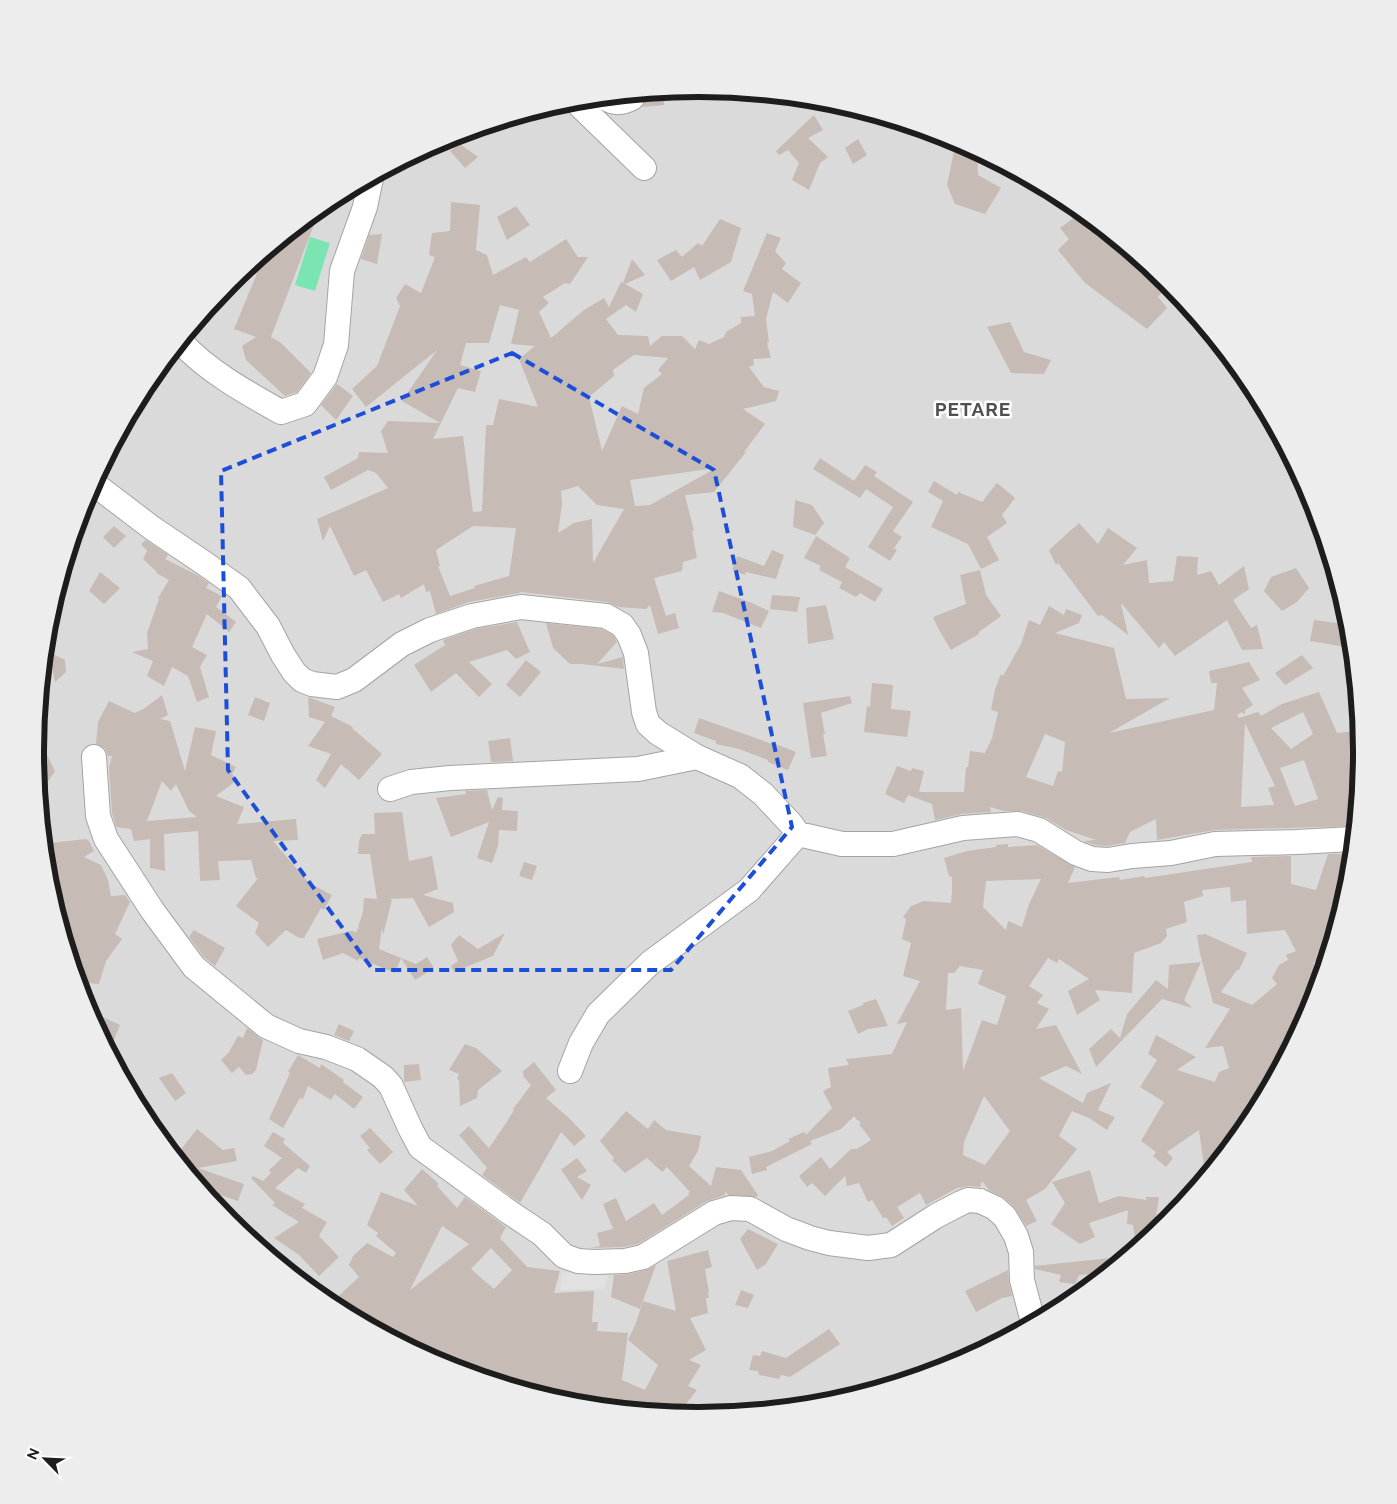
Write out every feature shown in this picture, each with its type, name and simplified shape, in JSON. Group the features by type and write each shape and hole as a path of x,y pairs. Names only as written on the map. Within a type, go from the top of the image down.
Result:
{"street":[{"path":"582,108 644,168"},
{"path":"185,346 239,389 281,412 305,404 325,377 336,346 342,271 365,207 369,186"},
{"path":"100,488 152,528 204,562 239,588 268,626 294,672 302,680 318,686 337,687 354,680 402,644 430,630 472,616 521,607 606,616 622,625 629,634 636,653 644,712 648,724 658,733 698,758 740,776 763,794 798,834 842,844 893,844 963,828 1018,824 1039,830 1076,853 1092,859 1108,860 1171,853 1215,844 1348,839"},
{"path":"94,757 98,816 106,839 152,910 194,967 266,1026 300,1041 326,1046 357,1059 383,1077 391,1086 420,1147 542,1234 564,1256 578,1261 594,1262 625,1261 643,1257 714,1213 731,1208 750,1209 786,1229 810,1238 853,1247 876,1246 891,1244 961,1203 968,1200 980,1201 995,1208 1005,1217 1016,1236 1021,1252 1022,1280 1032,1315"},
{"path":"390,789 411,782 450,778 638,770 698,758"},
{"path":"570,1071 580,1043 604,1007 650,964 749,890 798,834"}],"highlighted area":[{"path":"512,353 714,470 792,827 671,970 373,970 228,770 221,471"}],"shaded area":[{"path":"698,97 784,103 826,110 909,132 949,147 1026,185 1097,233 1130,260 1191,320 1218,353 1243,388 1286,462 1319,542 1331,583 1341,624 1352,709 1352,795 1348,837 1341,880 1319,962 1286,1042 1266,1079 1218,1151 1191,1184 1130,1244 1097,1271 1026,1319 988,1339 949,1357 909,1372 868,1384 784,1401 741,1405 698,1407 613,1401 571,1394 488,1372 448,1357 371,1319 300,1271 267,1244 206,1184 179,1151 154,1116 111,1042 78,962 66,921 56,880 45,795 45,709 49,667 56,624 78,542 111,462 131,425 179,353 206,320 267,260 300,233 371,185 409,165 448,147 488,132 529,120 613,103 656,99"},
{"path":"609,1269 605,1289 560,1290 562,1273"}],"green space":[{"path":"310,237 330,243 315,291 295,285"}],"building":[{"path":"664,99 664,105 642,107 646,100"},
{"path":"814,115 823,130 808,138 828,157 820,163 809,190 792,180 799,163 788,150 779,155 776,151"},
{"path":"858,139 867,155 853,164 845,148"},
{"path":"460,144 478,157 465,168 450,151"},
{"path":"954,149 977,160 978,175 1001,188 985,214 955,204 947,185"},
{"path":"451,202 480,205 476,250 487,255 493,275 526,257 530,262 566,239 578,257 588,257 570,284 565,283 543,297 549,303 539,312 551,338 584,310 604,298 609,307 621,282 623,283 632,259 645,275 625,284 643,294 636,312 626,305 606,319 618,335 648,336 650,346 662,336 682,336 695,349 699,340 709,344 724,337 726,332 741,323 741,317 755,316 752,294 743,291 767,233 781,238 775,251 786,263 782,269 801,283 788,303 773,292 766,319 769,342 767,343 771,358 753,359 754,365 749,367 764,387 779,391 776,401 743,409 765,424 744,452 746,452 714,492 685,495 694,531 692,531 697,558 683,562 682,571 654,578 666,616 675,613 679,628 658,634 650,605 646,609 618,607 607,602 521,592 469,602 436,614 430,591 426,592 424,584 401,598 399,594 383,602 366,570 354,576 330,526 323,541 317,519 388,488 376,473 368,470 331,490 324,477 358,458 359,452 388,453 381,431 388,421 440,423 402,401 437,350 366,407 352,389 377,366 400,306 396,298 405,284 421,293 435,257 429,255 432,233 450,231","holes":["500,305 519,310 511,344 535,346 519,359 538,407 499,399 493,425 486,425 482,511 473,512 463,436 433,439 458,388 475,392 481,371 460,365 466,343 489,343","634,355 668,358 658,370 662,374 644,388 638,414 622,406 602,451 589,397 614,376 613,370","716,468 650,505 635,506 630,480","578,486 597,505 624,509 593,563 592,519 574,523 558,533 562,504 561,491","473,526 516,528 509,576 474,586 475,588 450,596 438,566 440,566 436,550"]},
{"path":"516,206 530,225 507,240 497,217"},
{"path":"1075,217 1090,232 1092,230 1097,233 1130,260 1163,291 1158,297 1167,308 1147,329 1085,283 1058,250 1069,239 1060,228"},
{"path":"720,219 741,228 731,262 700,280 694,267 671,281 657,260 676,250 682,257 698,243 702,246"},
{"path":"315,222 271,337 280,342 311,373 297,392 285,396 246,360 242,346 256,337 234,329 260,267"},
{"path":"382,234 377,264 361,259 369,235"},
{"path":"1010,322 1024,352 1051,360 1044,374 1011,373 987,327"},
{"path":"337,384 353,396 336,420 321,405"},
{"path":"820,458 854,481 865,465 877,472 874,476 913,502 893,531 902,537 894,548 897,550 890,561 868,547 893,507 866,489 860,498 813,469"},
{"path":"934,481 957,495 958,492 982,502 997,483 1015,498 1002,515 1007,523 987,537 999,560 981,569 968,544 931,527 943,501 928,492"},
{"path":"795,500 812,505 824,523 815,535 793,527"},
{"path":"1079,523 1098,544 1108,528 1137,548 1123,565 1147,560 1149,583 1173,581 1177,556 1198,557 1197,575 1211,571 1219,585 1244,566 1249,589 1233,600 1251,628 1257,625 1263,649 1242,650 1227,620 1175,656 1164,642 1159,648 1121,603 1128,635 1102,615 1098,616 1058,563 1056,565 1049,550"},
{"path":"114,526 126,536 114,548 103,537"},
{"path":"816,536 850,558 845,567 883,589 875,602 860,593 856,597 839,588 842,582 819,570 821,566 804,558"},
{"path":"146,540 168,555 165,559 209,583 206,588 222,596 216,607 236,622 229,632 207,614 192,647 207,655 200,667 209,697 197,702 188,676 172,667 164,686 147,676 153,661 132,652 148,649 147,633 158,598 169,580 156,573 143,559 147,551 141,544"},
{"path":"772,550 784,555 776,579 746,572 745,575 732,570 737,556 764,566"},
{"path":"1296,568 1309,588 1297,602 1282,611 1264,591 1271,577"},
{"path":"980,570 986,595 1001,616 979,632 979,634 951,650 933,617 966,604 960,575"},
{"path":"100,572 120,588 104,604 89,591"},
{"path":"719,591 769,611 761,628 723,613 712,612"},
{"path":"772,595 800,597 797,612 770,609"},
{"path":"826,605 834,639 808,644 806,608"},
{"path":"1049,606 1064,615 1066,609 1082,615 1079,623 1055,633 1114,648 1126,699 1170,698 1109,733 1214,710 1217,683 1211,683 1209,671 1249,662 1260,680 1242,688 1253,705 1245,710 1245,715 1242,712 1237,715 1239,718 1258,712 1261,716 1282,704 1319,692 1337,733 1353,732 1352,795 1349,826 1215,830 1157,840 1156,819 1130,832 1125,843 1107,846 1083,841 1096,840 1066,830 1046,818 1022,811 1004,811 990,807 991,812 962,814 935,820 932,804 908,795 904,803 885,794 897,766 911,771 912,768 924,771 919,792 964,792 966,767 968,767 970,751 985,753 992,738 998,712 991,710 995,689 1001,674 1003,676 1021,644 1029,620 1040,625","holes":["1303,712 1313,734 1291,749 1271,728","1245,723 1275,786 1268,788 1274,805 1241,807","1045,734 1065,742 1062,772 1058,771 1053,786 1026,777","1304,760 1318,799 1295,806 1280,768"]},
{"path":"1314,620 1337,623 1340,621 1345,647 1310,641"},
{"path":"517,622 530,652 516,659 507,650 469,662 492,684 479,697 456,673 431,692 414,665 445,645 443,640 475,629"},
{"path":"546,623 602,629 613,635 617,642 597,664 623,657 624,669 570,664 553,648"},
{"path":"51,653 65,660 66,672 55,682 50,659"},
{"path":"1302,655 1313,668 1285,685 1275,673"},
{"path":"526,660 541,672 520,697 506,685"},
{"path":"872,683 893,685 891,709 911,711 907,737 864,732 867,706 870,707"},
{"path":"162,695 168,715 160,719 170,721 185,771 195,727 216,731 211,755 236,767 232,774 237,780 216,796 244,807 237,824 296,819 298,840 273,841 309,883 332,895 324,910 321,908 304,938 299,938 286,930 268,947 255,933 259,923 236,906 258,878 256,878 251,860 218,861 220,880 200,881 198,831 164,834 165,871 150,868 150,839 134,841 131,829 116,827 112,813 109,768 112,756 108,756 105,749 96,744 98,722 109,701 135,713","holes":["162,781 171,791 176,784 189,811 197,817 147,821"]},
{"path":"850,696 852,703 821,713 827,756 811,758 803,703"},
{"path":"255,697 270,703 264,721 248,715"},
{"path":"308,697 335,707 331,716 353,727 382,754 359,780 341,764 325,788 316,780 331,754 308,746 325,722 309,717"},
{"path":"699,718 796,752 788,770 739,749 716,744 716,741 694,733"},
{"path":"510,738 513,761 491,762 488,741"},
{"path":"44,749 55,771 45,786"},
{"path":"487,790 492,810 498,797 503,798 502,810 518,811 517,831 499,830 498,846 492,863 477,858 489,822 451,837 436,798 466,794 465,791"},
{"path":"402,812 409,861 432,856 438,889 423,895 453,903 454,912 429,927 413,898 389,899 392,900 383,935 382,927 379,949 401,958 395,973 359,958 358,961 343,953 323,960 317,939 351,931 357,932 357,929 360,928 358,927 363,912 364,898 377,899 370,854 358,854 359,841 362,834 375,834 374,813"},
{"path":"86,839 89,841 94,851 84,857 101,865 108,880 111,896 125,895 130,902 115,934 122,939 106,961 99,984 86,983 78,962 56,880 50,843"},
{"path":"1008,844 1008,847 1037,845 1075,867 1068,883 1119,877 1120,880 1144,876 1145,878 1252,862 1251,857 1291,856 1291,884 1316,890 1328,854 1345,854 1337,896 1330,916 1332,915 1331,921 1326,940 1322,941 1324,945 1320,960 1313,963 1316,970 1303,1003 1286,1042 1266,1079 1218,1151 1204,1166 1199,1130 1167,1152 1173,1158 1166,1167 1153,1156 1156,1152 1141,1141 1164,1102 1140,1087 1157,1060 1148,1054 1156,1035 1196,1057 1177,1070 1215,1082 1219,1072 1229,1068 1223,1046 1205,1048 1230,1009 1213,1003 1197,935 1205,934 1247,953 1239,970 1237,970 1221,992 1252,1005 1277,984 1272,978 1279,965 1288,960 1286,955 1296,951 1285,930 1247,934 1246,900 1231,902 1230,887 1202,890 1203,896 1184,902 1187,922 1166,929 1167,936 1161,943 1134,953 1132,993 1095,990 1100,1000 1077,1015 1068,991 1089,979 1059,959 1057,963 1048,958 1029,986 1043,995 1037,1003 1049,1009 1036,1029 1056,1025 1082,1074 1066,1066 1039,1078 1083,1103 1087,1093 1111,1083 1098,1110 1115,1117 1107,1130 1089,1118 1072,1111 1059,1136 1077,1149 1045,1189 1026,1200 1037,1221 1026,1226 1014,1207 1004,1198 989,1190 982,1181 980,1187 957,1188 926,1205 920,1193 897,1207 904,1218 892,1226 886,1217 883,1218 872,1200 868,1202 859,1183 847,1186 845,1176 825,1196 812,1183 807,1187 799,1176 821,1157 830,1169 851,1149 857,1149 871,1140 859,1124 861,1123 854,1116 841,1129 810,1141 812,1144 766,1167 767,1170 752,1174 749,1157 772,1151 790,1141 788,1139 804,1132 806,1135 832,1108 823,1091 831,1087 828,1068 849,1065 846,1059 892,1054 907,1022 897,1024 920,981 903,976 911,943 902,939 906,919 903,917 911,906 924,901 951,903 952,877 949,876 944,858 967,851 996,847 996,845","holes":["1041,879 1029,904 1022,927 1008,921 1006,930 983,907 986,881","960,966 983,970 978,984 1006,996 997,1025 982,1020 963,1071 961,1008 946,1010 948,973 954,973","984,1096 1010,1131 985,1165 963,1155 964,1142"]},
{"path":"524,862 537,866 532,880 519,876"},
{"path":"194,930 225,948 215,966 204,957 189,937"},
{"path":"505,933 493,956 454,972 451,966 458,961 451,945 459,935 478,949"},
{"path":"427,957 434,968 415,980 401,958 416,964"},
{"path":"1201,962 1184,1000 1192,1008 1162,999 1096,1067 1089,1049 1111,1029 1120,1038 1127,1014 1156,980 1168,989 1169,965"},
{"path":"876,999 888,1026 868,1029 858,1034 848,1011"},
{"path":"99,1015 120,1025 113,1042 111,1041"},
{"path":"339,1024 354,1031 349,1041 334,1035"},
{"path":"247,1028 263,1040 256,1070 252,1074 246,1075 239,1067 232,1073 221,1060 229,1052 238,1036 243,1038"},
{"path":"465,1044 476,1048 502,1071 478,1090 477,1098 460,1106 459,1080 457,1079 459,1074 449,1070"},
{"path":"298,1055 320,1068 321,1064 344,1080 343,1082 363,1097 354,1109 335,1094 331,1100 308,1086 303,1099 300,1098 283,1128 269,1119 290,1073 288,1072"},
{"path":"534,1062 556,1090 546,1098 586,1136 574,1146 561,1132 520,1203 482,1175 487,1168 459,1135 469,1126 489,1148 513,1109 531,1085 522,1072"},
{"path":"419,1064 421,1080 404,1082 404,1065"},
{"path":"172,1073 186,1093 175,1101 159,1078"},
{"path":"626,1111 648,1129 654,1120 666,1130 701,1136 698,1151 689,1166 711,1186 716,1167 741,1170 758,1195 756,1197 729,1195 725,1192 725,1195 707,1201 638,1244 623,1247 590,1248 600,1246 597,1233 613,1229 603,1204 616,1198 626,1221 654,1203 662,1215 689,1195 688,1193 690,1192 667,1167 662,1172 647,1158 625,1173 612,1160 614,1158 600,1141"},
{"path":"370,1128 393,1152 380,1164 367,1150 370,1148 360,1136"},
{"path":"197,1129 223,1150 234,1148 237,1161 198,1168 244,1184 238,1201 215,1193 179,1152"},
{"path":"273,1132 285,1139 283,1143 310,1166 306,1173 298,1168 275,1188 305,1204 302,1208 327,1222 319,1236 339,1257 319,1276 299,1255 274,1238 299,1222 272,1205 275,1203 251,1178 253,1176 263,1181 271,1173 269,1170 282,1158 264,1146"},
{"path":"577,1158 587,1171 577,1177 591,1185 582,1200 560,1168 562,1169"},
{"path":"422,1169 439,1184 437,1186 457,1208 465,1197 506,1227 500,1238 527,1267 560,1271 554,1293 594,1291 592,1322 598,1322 597,1331 628,1333 622,1380 645,1390 658,1365 628,1340 643,1301 676,1311 667,1261 708,1250 712,1267 705,1269 709,1292 709,1298 706,1298 708,1313 690,1318 706,1350 689,1360 701,1365 688,1386 697,1390 684,1406 613,1401 529,1384 488,1372 448,1357 371,1319 337,1297 359,1277 349,1265 353,1256 367,1243 393,1257 396,1253 376,1236 378,1233 367,1225 381,1192 418,1206 404,1190","holes":["442,1226 469,1244 410,1290","491,1248 512,1270 494,1289 471,1269"]},
{"path":"1090,1170 1099,1203 1119,1196 1146,1200 1146,1197 1159,1197 1156,1216 1161,1215 1135,1239 1133,1225 1127,1224 1128,1210 1089,1223 1095,1237 1080,1244 1051,1224 1065,1203 1052,1182"},
{"path":"748,1229 778,1244 766,1264 757,1270 740,1239"},
{"path":"1113,1258 1093,1274 1079,1275 1075,1284 1059,1282 1061,1275 1035,1269 1035,1266"},
{"path":"656,1265 640,1309 611,1297 614,1275 646,1270"},
{"path":"1008,1270 1012,1296 1002,1298 976,1312 965,1291"},
{"path":"741,1290 754,1295 748,1308 735,1305"},
{"path":"829,1329 840,1344 790,1377 781,1375 779,1379 759,1375 758,1371 749,1370 753,1355 760,1356 762,1351 786,1358"}],"district":[{"name":"PETARE","path":"973,409"}]}
